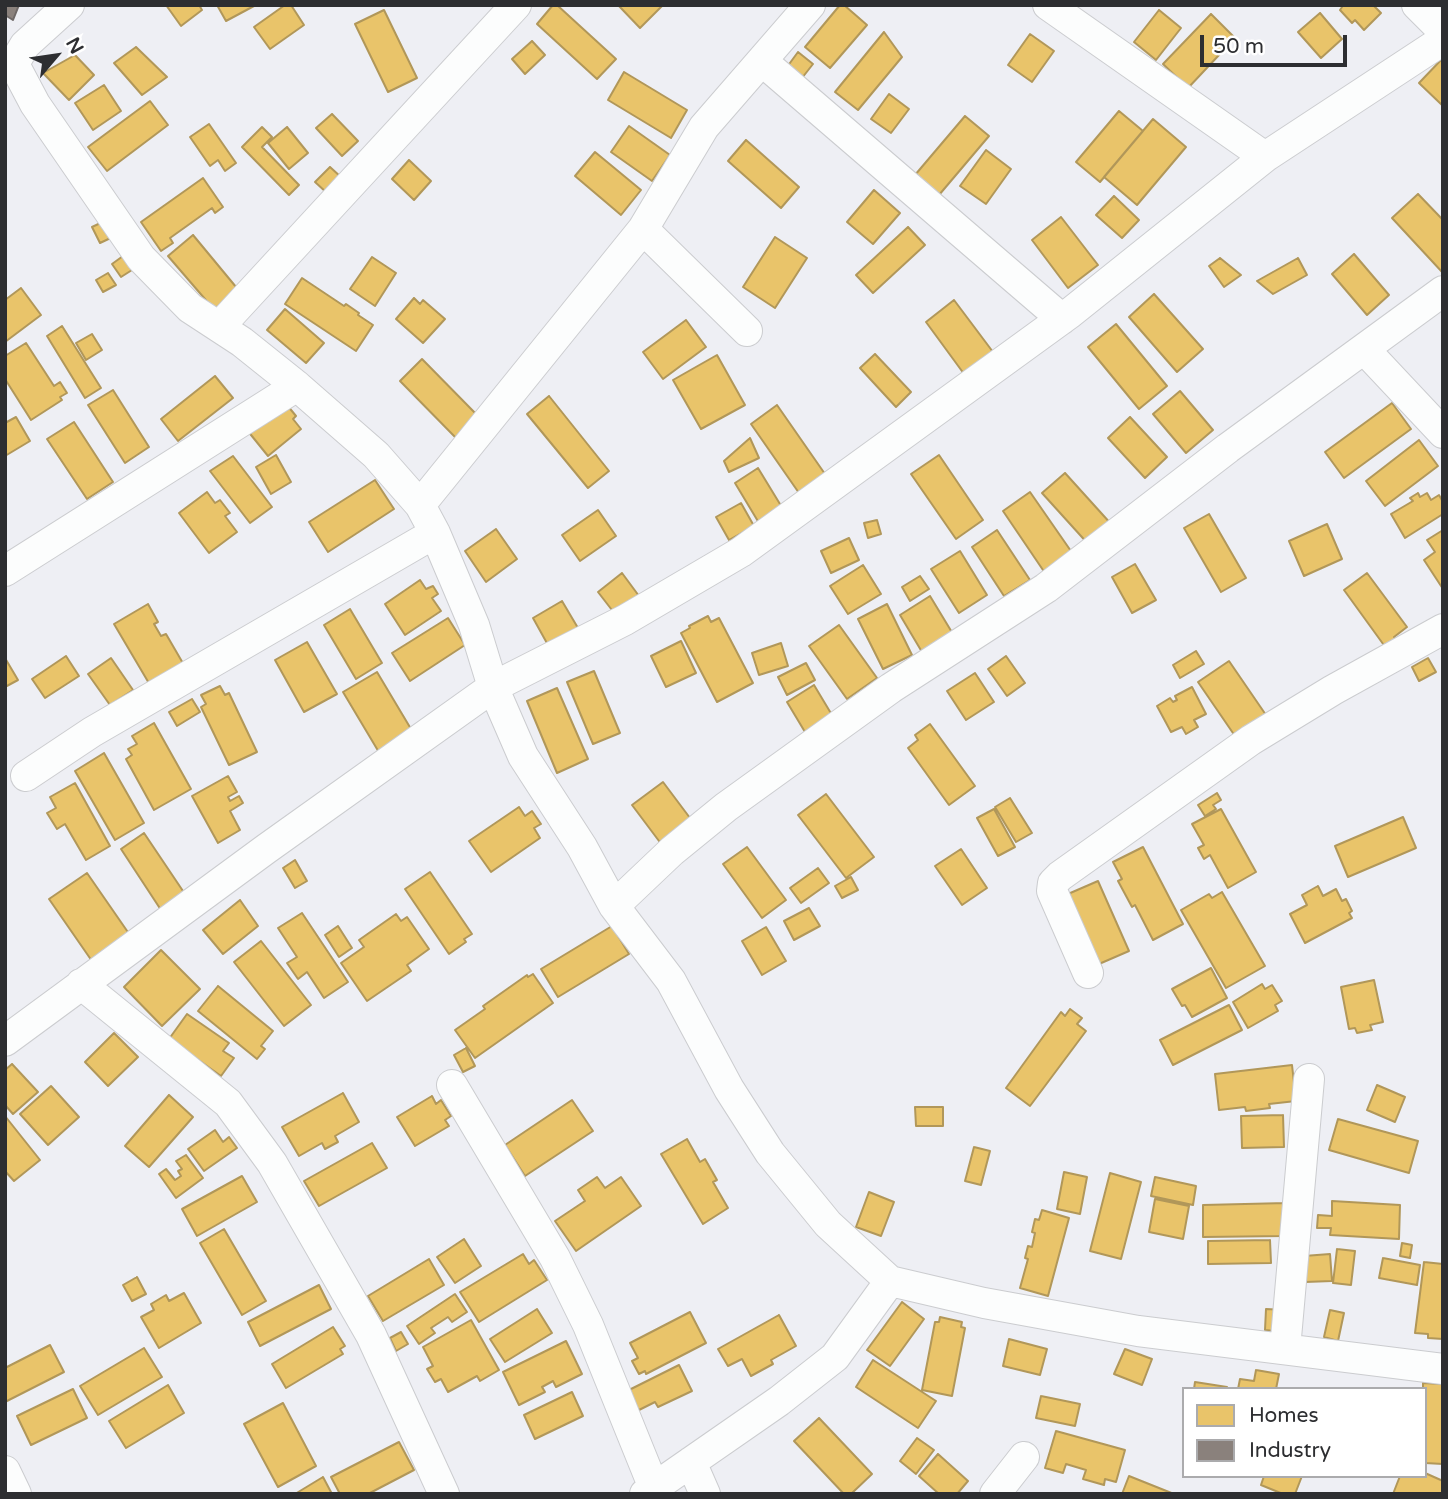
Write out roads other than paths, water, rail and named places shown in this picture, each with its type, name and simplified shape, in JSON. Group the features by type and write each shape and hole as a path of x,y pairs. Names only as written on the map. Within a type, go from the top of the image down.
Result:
{"street":[{"path":"69,5 20,53 16,68 34,104 141,258 190,308 242,342 376,455 420,505 435,533 474,625 493,687 523,755 582,847 614,906 671,981 729,1089 770,1153 828,1224 890,1281 984,1303 1138,1331 1443,1369"},
{"path":"219,327 516,5"},
{"path":"420,505 643,229 704,127 810,5"},
{"path":"1048,5 1265,157"},
{"path":"1417,5 1443,31"},
{"path":"5,1041 493,687 625,620 741,552 1062,319 1265,157 1443,40"},
{"path":"762,61 1062,319"},
{"path":"643,229 747,331"},
{"path":"614,906 672,851 726,807 891,688 1046,587 1228,448 1443,291"},
{"path":"1365,350 1443,433"},
{"path":"5,571 297,386"},
{"path":"26,776 92,732 435,533"},
{"path":"1088,973 1052,891 1053,883 1060,876 1251,740 1333,690 1443,629"},
{"path":"80,984 228,1103 272,1163 371,1335 444,1494"},
{"path":"1285,1349 1308,1079"},
{"path":"452,1084 555,1258 588,1325 650,1491 779,1401 835,1357 890,1281"},
{"path":"995,1494 1024,1457"},
{"path":"691,1462 705,1494"},
{"path":"5,1471 16,1494"}]}
